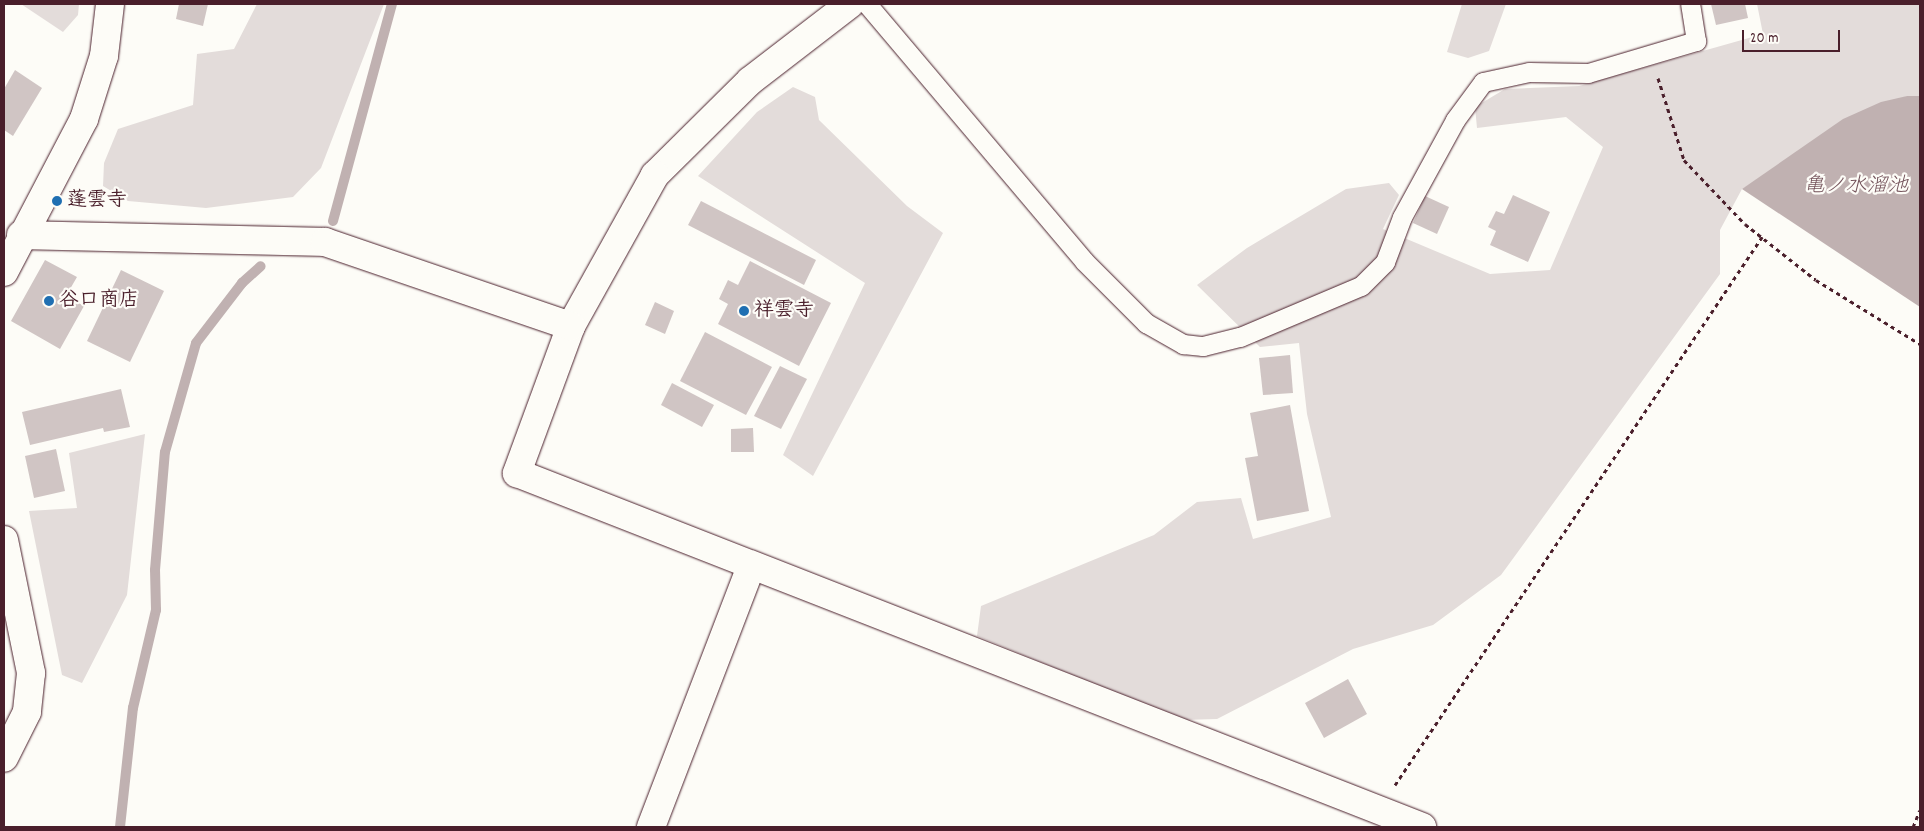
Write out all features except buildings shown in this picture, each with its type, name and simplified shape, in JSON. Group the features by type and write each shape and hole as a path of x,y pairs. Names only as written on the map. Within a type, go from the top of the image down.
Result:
{"street":[{"path":"4,272 21,235 84,119 104,56 110,4"},
{"path":"850,4 750,81 655,175 571,326 517,472 751,567 1422,827"},
{"path":"21,235 244,238 325,242 571,326"},
{"path":"4,540 31,673 27,712 4,758"},
{"path":"651,827 751,567"}],"lane":[{"path":"866,4 1084,261 1146,323 1183,344 1203,346 1240,337 1361,286 1385,262 1402,216 1455,120 1483,82 1529,72 1588,73 1696,41 1690,4"}],"path":[{"path":"1651,55 1684,160 1762,237 1816,280 1920,344"},
{"path":"1378,810 1762,237"},
{"path":"1913,827 1920,810"}],"shaded area":[{"path":"21,4 79,4 78,15 63,32"},
{"path":"257,4 384,4 321,168 293,197 206,208 128,201 103,186 104,163 118,129 193,105 197,54 234,49"},
{"path":"1462,4 1506,4 1489,51 1468,58 1447,52"},
{"path":"1757,4 1920,4 1920,96 1907,96 1742,189 1720,230 1720,274 1501,575 1433,625 1353,649 1217,719 1182,720 977,636 981,606 1154,535 1197,502 1241,498 1253,539 1331,517 1307,414 1299,343 1260,347 1197,285 1247,248 1346,189 1389,183 1399,195 1383,229 1490,274 1550,270 1603,147 1566,117 1477,128 1475,107 1505,89 1579,86 1763,34"},
{"path":"793,87 815,97 819,120 907,206 943,233 813,476 783,455 865,283 698,176 757,112"},
{"path":"145,434 127,595 82,683 62,675 29,511 77,508 69,453"}],"water":[{"name":"亀ノ水溜池","path":"1907,96 1920,96 1920,307 1742,189 1843,119 1881,102"}],"waterway":[{"path":"333,221 392,4"},
{"path":"120,827 133,708 156,610 155,570 165,452 196,343 242,283 261,266"}],"place":[{"name":"蓬雲寺","path":"57,201"},
{"name":"谷口商店","path":"49,301"},
{"name":"祥雲寺","path":"744,311"}]}
